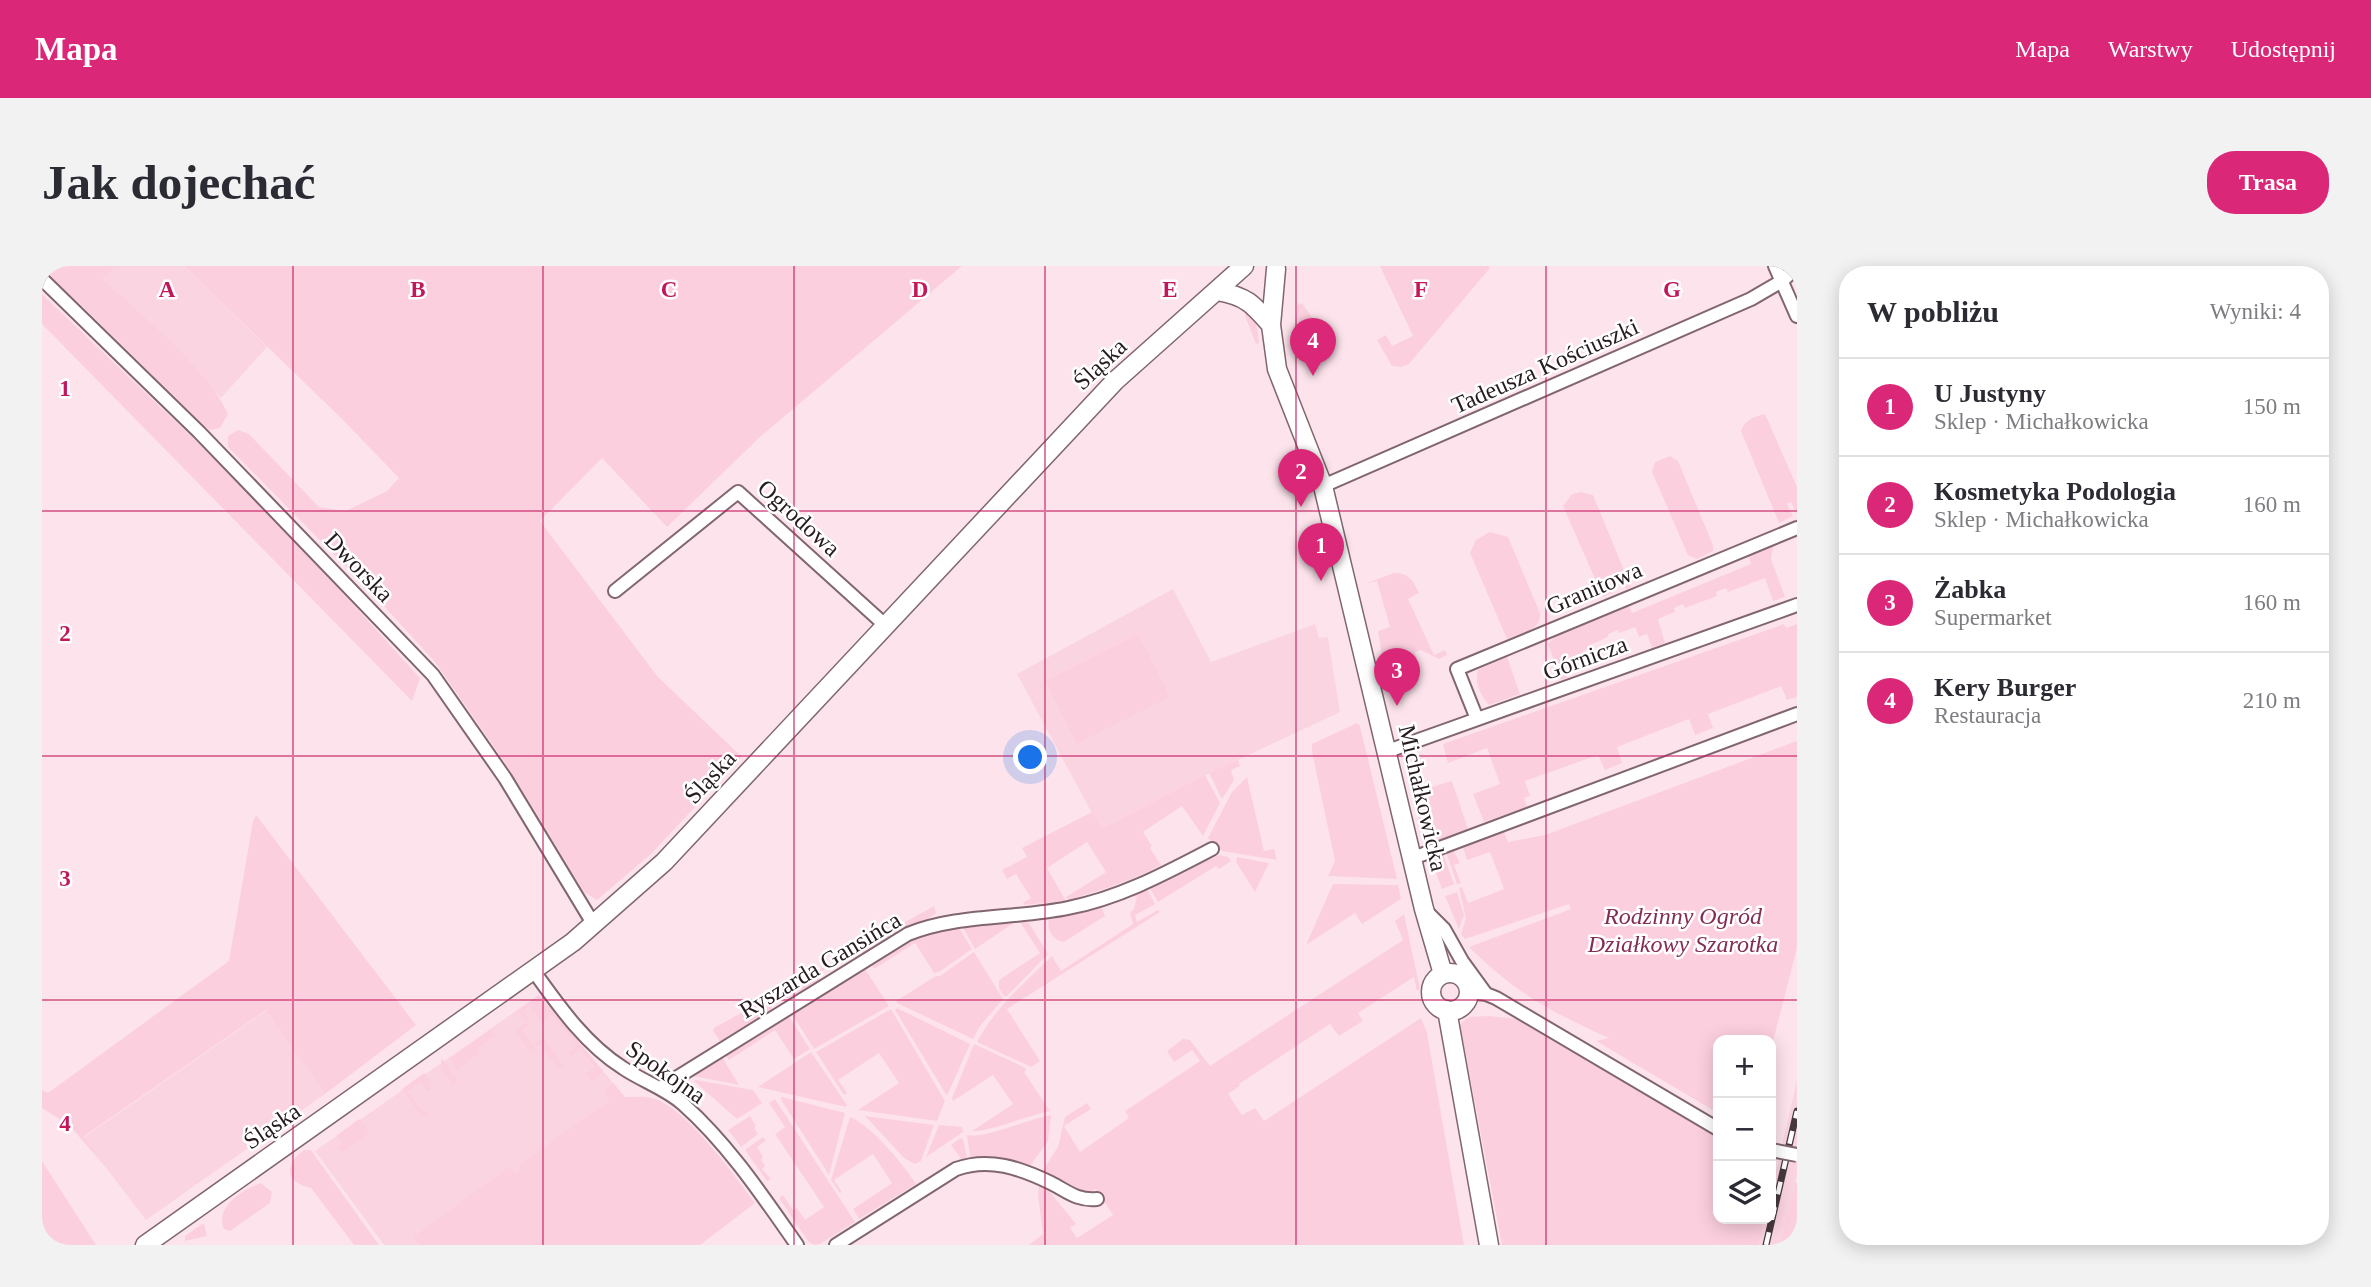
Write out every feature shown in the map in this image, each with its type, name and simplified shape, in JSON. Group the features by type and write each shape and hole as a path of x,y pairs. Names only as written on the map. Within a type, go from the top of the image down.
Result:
{"main road":[{"name":"Śląska","path":"145,1245 387,1076 594,925 664,862 1115,381 1244,266"},
{"name":"Michałkowicka","path":"1278,267 1271,325 1277,369 1323,486 1424,909 1443,974"},
{"path":"1217,290 1246,299 1271,325"},
{"path":"1443,974 1460,975 1478,993 1465,1005 1447,1010 1435,1003 1432,992 1436,979 1443,974"},
{"path":"1447,1010 1489,1245"}],"street":[{"path":"1775,266 1797,316"},
{"name":"Tadeusza Kościuszki","path":"1323,486 1751,299 1782,281 1797,267"},
{"name":"Dworska","path":"42,279 199,432 433,675 505,778 594,925"},
{"name":"Ogrodowa","path":"615,591 738,492 885,625"},
{"name":"Granitowa","path":"1477,719 1457,669 1797,528"},
{"name":"Górnicza","path":"1388,751 1797,605"},
{"path":"1413,858 1797,714"},
{"name":"Ryszarda Gansińca","path":"660,1088 908,934 935,925 1032,914 1091,902 1145,884 1212,849"},
{"path":"1424,909 1444,929 1478,993 1713,1126"},
{"name":"Spokojna","path":"533,970 586,1038 622,1068 681,1102 720,1141 797,1245"},
{"path":"1776,1151 1797,1155"},
{"path":"836,1245 956,1169 972,1163 990,1162 1019,1169 1053,1183 1078,1198 1097,1199"}],"shaded area":[{"path":"116,266 184,266 267,347 221,398 188,360 103,279"},
{"path":"1173,589 1211,662 1315,624 1319,638 1328,637 1340,712 1208,774 1101,830 1017,674"},
{"path":"539,995 625,1097 422,1245 384,1245 315,1151"},
{"path":"267,1010 325,1094 146,1220 83,1138"},
{"path":"1797,1080 1797,1175 1780,1245 1759,1245 1764,1224 1776,1224 1776,1171"}],"green space":[{"path":"42,266 116,266 103,279 172,343 206,380 228,414 220,428 209,430 79,303 42,271"},
{"path":"184,266 962,266 760,437 667,527 602,458 540,521 658,677 742,757 651,854 597,900 584,892 510,770 435,662 371,592 228,447 228,436 238,430 249,434 319,507 346,511 387,491 399,478"},
{"path":"1380,266 1490,268 1409,364 1401,367 1392,366 1377,340 1386,335 1392,346 1413,336"},
{"path":"42,294 263,505 420,678 412,701 42,324"},
{"path":"1302,303 1316,323 1309,339 1295,347 1297,305"},
{"path":"1247,307 1257,328 1259,343 1256,344 1245,316"},
{"path":"1765,414 1797,487 1797,514 1791,502 1787,504 1793,516 1779,523 1741,431 1747,421"},
{"path":"1670,456 1678,461 1713,545 1713,551 1697,559 1688,555 1652,472 1655,462"},
{"path":"1581,492 1593,495 1631,587 1626,589 1619,577 1607,583 1612,593 1603,597 1563,506 1572,494"},
{"path":"1490,532 1508,537 1540,613 1538,624 1507,639 1470,553 1476,540"},
{"path":"1774,543 1771,559 1785,597 1773,601 1765,578 1728,592 1726,588 1716,592 1717,596 1685,608 1683,604 1674,608 1675,612 1658,619 1665,643 1652,648 1647,634 1639,637 1635,627 1619,633 1618,630 1592,644 1565,668 1567,678 1561,680 1548,644 1560,631 1628,603 1632,613 1751,564 1748,554"},
{"path":"1394,573 1407,576 1415,584 1419,593 1408,599 1434,655 1445,650 1447,655 1439,659 1421,650 1415,652 1418,670 1416,678 1409,685 1401,657 1383,662 1378,631 1390,627 1377,581 1365,584"},
{"path":"1784,624 1786,628 1797,624 1797,697 1787,700 1781,686 1708,714 1713,728 1695,735 1689,719 1617,747 1622,763 1605,770 1598,755 1525,781 1530,796 1524,798 1527,807 1484,822 1473,794 1500,784 1487,748 1448,763 1443,744"},
{"path":"1138,634 1170,697 1077,744 1045,681"},
{"path":"1507,657 1520,694 1489,705 1479,689 1478,670"},
{"path":"1357,723 1360,726 1397,879 1328,876 1335,861 1312,744"},
{"name":"Rodzinny Ogród Działkowy Szarotka","path":"1797,741 1797,948 1775,1035 1713,1035 1713,1110 1596,1041 1609,1038 1534,1000 1485,963 1469,947 1571,909 1569,904 1465,939 1461,934 1466,918 1459,888 1462,887 1468,903 1504,889 1490,852 1467,860 1463,847 1504,831 1508,842 1545,835"},
{"path":"1238,760 1240,766 1231,770 1234,780 1222,799 1209,773"},
{"path":"1205,775 1220,803 1203,836 1182,806 1143,832 1161,865 1150,871 1069,900 1066,897 1106,872 1087,842 1047,868 1066,901 1024,905 1023,903 1031,898 1016,874 1007,879 1002,870 1027,857 1022,848 1092,812 1102,829"},
{"path":"1247,777 1264,851 1274,849 1277,860 1222,851 1208,838 1232,792"},
{"path":"1452,781 1469,832 1426,847 1412,793"},
{"path":"256,815 416,1025 325,1094 266,1010 83,1137 109,1171 69,1125 42,1108 42,1090 48,1093 229,961"},
{"path":"1453,849 1460,863 1454,865 1461,883 1457,884 1446,852"},
{"path":"1442,851 1454,884 1442,889 1430,857"},
{"path":"1219,855 1228,857 1231,861 1219,869 1216,866 1158,902 1149,887"},
{"path":"1237,857 1269,863 1255,892 1236,862"},
{"path":"1333,884 1398,885 1401,899 1362,924 1355,913 1306,945"},
{"path":"1147,889 1155,904 1135,915 1137,922 1158,910 1160,912 1007,1009 1040,1061 1031,1067 977,1042 1001,1007 1052,956 1061,971 1133,924 1130,913 1137,897 1132,896"},
{"path":"1457,892 1464,915 1459,929 1445,896"},
{"path":"934,906 936,913 932,916 864,955 860,950 816,974 820,981 789,1000 779,994 771,999 772,1010 720,1041 713,1031 714,1028"},
{"path":"1102,908 1105,916 1064,942 1056,939 1048,926 1049,918"},
{"path":"1404,914 1420,989 1417,991 1414,977 1358,1013 1363,1021 1339,1036 1330,1024 1228,1094 1242,1115 1255,1108 1264,1121 1421,1018 1427,1033 1464,1245 1029,1245 1043,1234 1039,1185 1049,1191 1076,1224 1070,1228 1077,1238 1113,1215 1096,1189 1084,1195 1043,1170 1058,1147 1065,1117 1087,1103 1091,1109 1064,1126 1080,1152 1129,1118 1125,1111 1200,1061 1192,1050 1174,1062 1167,1051 1183,1039 1190,1040 1210,1066 1403,940 1395,921"},
{"path":"1017,921 975,949 963,928"},
{"path":"1020,922 1029,923 1048,954 1004,996 999,988 999,980 1040,953"},
{"path":"959,928 972,949 939,972 934,973 915,943 874,969 872,966 924,934"},
{"path":"974,952 1003,999 980,1026 973,1039 897,1003 896,1001 940,976"},
{"path":"865,969 889,1006 814,1049 792,1014"},
{"path":"539,995 603,1071 593,1082 586,1074 594,1067 580,1049 571,1056 569,1053 577,1045 552,1015 542,1023 529,1006 523,1012 529,1020 525,1020 518,1010"},
{"path":"897,1008 970,1044 947,1096 895,1010"},
{"path":"891,1009 945,1101 937,1121 858,1110 899,1083 879,1053 838,1080 847,1093 844,1095 816,1052"},
{"path":"788,1015 810,1049 794,1059 775,1030 729,1060 724,1053"},
{"path":"1469,1017 1518,1019 1713,1133 1713,1224 1764,1224 1759,1245 1502,1245 1460,1024"},
{"path":"525,1023 530,1024 522,1030 533,1045 543,1038 564,1066 559,1070 539,1044 530,1051 515,1031"},
{"path":"492,1029 496,1035 478,1048 480,1052 457,1070 449,1059"},
{"path":"974,1044 1024,1067 1024,1072 1050,1111 986,1130 972,1131 1013,1104 993,1075 953,1101"},
{"path":"811,1052 847,1105 846,1107 758,1087"},
{"path":"721,1055 739,1085 693,1076 693,1075"},
{"path":"441,1058 459,1081 453,1085 442,1072"},
{"path":"424,1073 430,1081 431,1089 427,1091 420,1082 407,1092 422,1111 426,1110 428,1113 422,1117 402,1089"},
{"path":"694,1081 753,1090 762,1103 737,1119"},
{"path":"613,1083 625,1097 652,1098 679,1114 708,1143 755,1203 700,1245 420,1245 413,1237 510,1166 515,1173 521,1169 518,1165 609,1101 604,1089"},
{"path":"780,1098 845,1113 829,1175"},
{"path":"775,1099 855,1222 820,1244 814,1245 808,1241 779,1198 783,1195 793,1210 797,1208 805,1220 824,1207 775,1134 785,1127 769,1103"},
{"path":"1051,1115 1048,1141 1030,1166 1009,1159 970,1157 967,1135 985,1134"},
{"path":"750,1116 758,1134 741,1147 728,1130"},
{"path":"865,1116 934,1125 921,1161 915,1164 904,1158"},
{"path":"850,1117 877,1137 916,1184 859,1219 853,1209 892,1183 873,1154 834,1180 842,1192 840,1193 831,1180"},
{"path":"359,1119 370,1132 342,1153 338,1147 342,1144 336,1136"},
{"path":"939,1125 962,1127 963,1132 926,1157"},
{"path":"763,1137 766,1141 757,1147 763,1157 761,1159 765,1166 762,1169 771,1179 767,1181 745,1150"},
{"path":"960,1138 963,1139 967,1158 962,1160 951,1145"},
{"path":"304,1150 311,1150 379,1245 354,1245 311,1188 292,1178 290,1168"},
{"path":"42,1161 96,1245 42,1245"},
{"path":"261,1183 272,1192 270,1203 230,1231 224,1229 223,1214 232,1200"},
{"path":"1795,1183 1797,1245 1780,1245"},
{"path":"202,1224 207,1236 185,1241 185,1236"}],"railway":[{"path":"1766,1245 1797,1111"}],"place":[{"name":"Kery Burger","path":"1313,376"},
{"name":"Kosmetyka Podologia","path":"1301,507"},
{"name":"U Justyny","path":"1321,581"},
{"name":"Żabka","path":"1397,706"}]}
